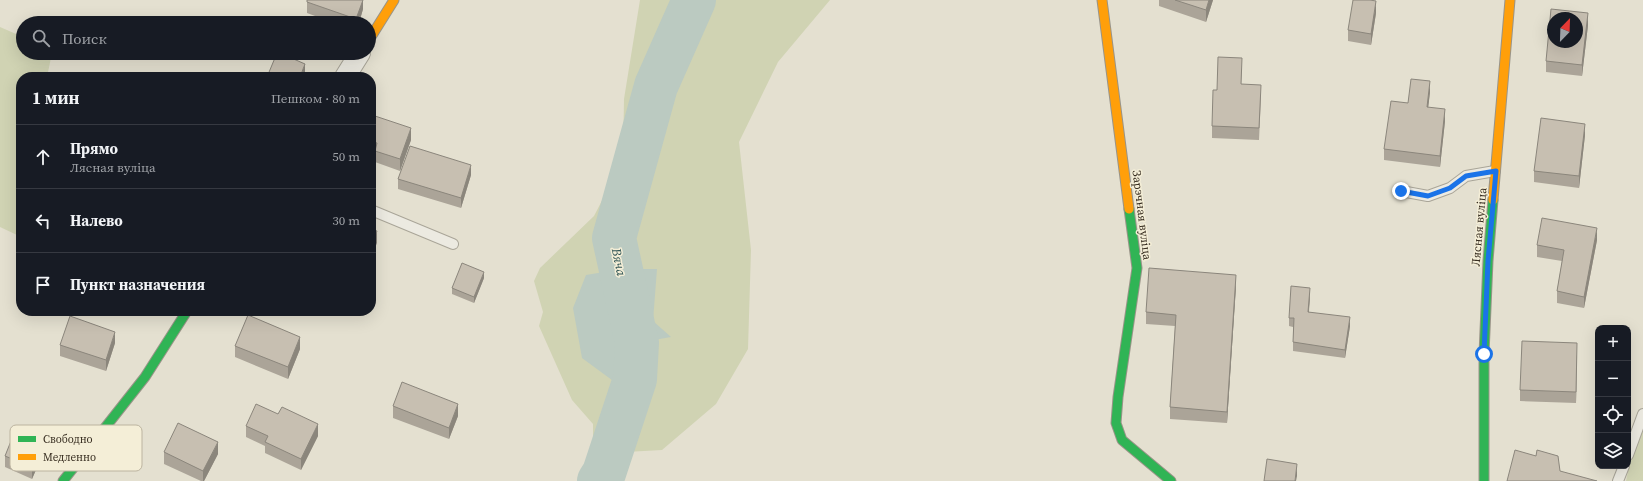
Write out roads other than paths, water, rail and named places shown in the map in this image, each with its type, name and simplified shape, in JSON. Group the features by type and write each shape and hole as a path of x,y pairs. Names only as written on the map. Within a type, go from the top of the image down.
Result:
{"street":[{"path":"376,29 394,0"},
{"name":"Зарэчная вуліца","path":"1102,0 1137,268 1118,397 1116,423 1122,440 1171,481"},
{"name":"Лясная вуліца","path":"1484,481 1484,354 1487,277 1510,0"},
{"path":"348,72 356,60"},
{"path":"107,425 144,378 184,316"},
{"path":"63,481 71,471"}],"lane":[{"path":"1401,191 1428,196 1450,188 1466,176 1496,171"},
{"path":"376,212 453,244"},
{"path":"1631,447 1643,414"},
{"path":"1618,481 1623,469"}],"waterway":[{"name":"Вяча","path":"599,481 604,473 635,379 637,343 614,238 656,86 694,0"}]}
